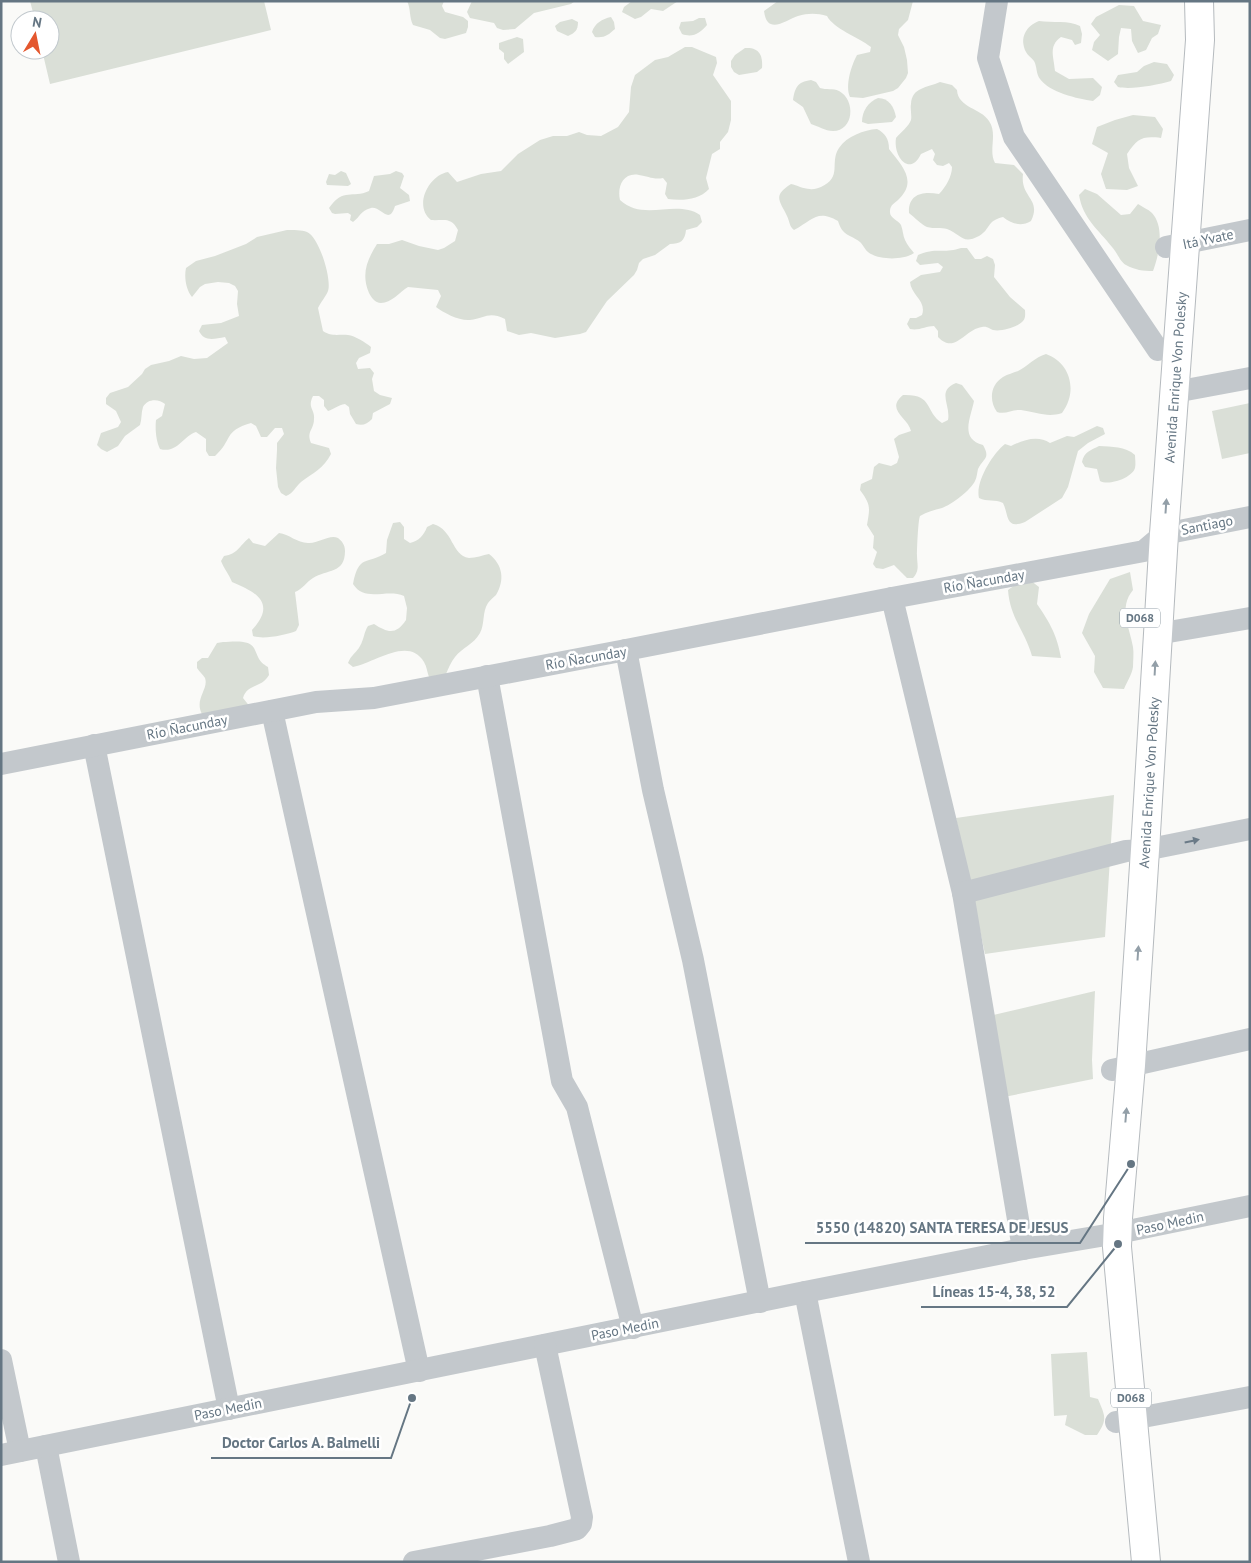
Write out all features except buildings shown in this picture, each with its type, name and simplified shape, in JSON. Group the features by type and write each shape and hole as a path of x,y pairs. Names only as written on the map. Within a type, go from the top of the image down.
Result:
{"main road":[{"name":"Avenida Enrique Von Polesky","path":"1135,851 1157,634 1154,543 1174,392 1181,1"},
{"name":"Avenida Enrique Von Polesky","path":"1128,1562 1133,1524 1124,1421 1118,1257 1109,1235 1154,543 1158,350 1176,246 1200,40 1199,1"},
{"name":"Avenida Enrique Von Polesky","path":"1133,1524 1146,1562"}],"street":[{"path":"997,1 988,58 1014,137 1158,350"},
{"name":"Itá Yvate","path":"1176,246 1250,230"},
{"path":"1174,392 1250,378"},
{"name":"Santiago","path":"1154,543 1250,517"},
{"name":"Río Ñacunday","path":"1,764 316,702 374,698 626,650 892,598 1154,543"},
{"path":"892,598 963,893 1023,1249"},
{"path":"1157,634 1250,618"},
{"path":"626,650 653,790 693,960 760,1302"},
{"path":"487,676 562,1081 577,1107 633,1328"},
{"path":"272,711 419,1371"},
{"path":"94,746 229,1409"},
{"path":"963,893 1135,851 1250,829"},
{"path":"1121,1068 1250,1039"},
{"name":"Paso Medin","path":"11,1453 805,1292 1023,1249 1109,1235 1250,1206"},
{"path":"805,1292 859,1562"},
{"path":"414,1562 550,1536 577,1529 581,1524 582,1517 545,1345"},
{"path":"1,1360 11,1453"},
{"path":"1124,1421 1250,1397"},
{"path":"46,1446 69,1562"}],"shaded area":[{"path":"30,1 264,1 271,30 50,84 44,60 60,60 60,10 32,10"},
{"path":"407,1 444,1 442,6 445,12 463,17 468,21 466,33 445,39 440,38 430,30 413,25"},
{"path":"472,1 575,1 571,4 534,13 515,29 503,30 497,28 494,23 470,18 467,12"},
{"path":"632,1 678,1 663,11 651,9 635,19 622,12 624,7"},
{"path":"778,1 913,1 908,20 899,29 898,35 904,47 907,60 908,73 906,78 893,91 863,98 850,97 848,82 857,55 870,52 871,47 835,25 827,16 823,15 805,14 773,25 766,19 764,11"},
{"path":"1119,5 1134,6 1143,21 1161,25 1158,34 1152,38 1146,50 1138,53 1132,41 1131,29 1121,28 1118,54 1108,61 1092,50 1094,42 1100,35 1091,24 1096,17"},
{"path":"611,17 615,29 606,36 595,37 592,32 595,26 602,20"},
{"path":"705,18 707,25 704,28 693,35 682,34 679,28 681,22 693,21"},
{"path":"572,19 578,22 577,29 574,32 568,36 557,31 555,26 560,22"},
{"path":"1039,21 1066,22 1080,26 1082,34 1081,43 1075,45 1072,40 1061,37 1054,44 1055,71 1069,79 1093,78 1102,87 1100,95 1093,101 1072,97 1057,91 1044,84 1040,79 1035,63 1026,52 1023,42 1027,29"},
{"path":"517,37 523,39 524,52 508,64 504,59 504,53 499,49 499,43"},
{"path":"685,47 692,47 716,57 717,63 713,75 731,101 731,120 728,132 720,142 720,149 712,154 706,178 709,189 695,198 668,199 665,194 667,183 663,178 633,175 625,178 622,182 619,195 620,200 629,206 649,210 681,209 691,211 700,215 702,222 697,227 686,230 681,241 670,244 655,255 643,259 639,263 634,275 607,301 586,332 555,338 531,333 519,335 507,331 505,319 500,317 491,315 470,320 457,318 436,307 441,296 438,290 408,287 385,303 379,303 372,298 365,280 365,273 370,256 377,244 389,244 402,240 438,250 455,241 458,230 453,223 446,220 431,220 423,207 423,199 426,192 441,174 448,172 457,182 481,174 501,171 518,154 540,140 553,136 567,136 579,132 587,135 601,136 618,127 629,112 631,87 635,75 655,60 668,57"},
{"path":"745,48 757,50 762,59 762,68 757,72 739,75 731,67 731,61 735,55"},
{"path":"1154,62 1167,64 1174,75 1171,81 1130,88 1118,87 1114,82 1118,75 1137,72 1144,66"},
{"path":"811,80 816,82 820,88 839,91 848,101 850,108 849,121 840,130 830,131 811,124 803,107 793,100 798,86 803,82"},
{"path":"940,82 952,85 957,90 961,101 981,113 989,121 993,131 992,153 995,163 1014,165 1023,174 1025,188 1034,207 1031,221 1017,224 1003,217 991,223 979,236 965,239 947,229 927,227 909,213 909,206 914,197 923,193 939,194 951,174 952,167 949,163 943,166 937,165 933,160 935,154 932,149 921,154 917,161 912,164 907,164 903,162 897,152 896,145 896,138 911,120 911,106 914,94 921,89"},
{"path":"878,98 882,98 890,104 896,117 892,122 868,124 862,122 866,107"},
{"path":"1133,115 1155,117 1163,129 1161,138 1149,137 1141,139 1134,144 1127,154 1129,168 1138,186 1127,190 1106,189 1101,174 1108,153 1092,144 1097,127"},
{"path":"877,129 886,137 889,149 906,173 907,185 905,192 890,209 892,217 900,223 906,242 914,253 905,257 887,258 871,254 860,242 842,230 838,221 825,216 815,217 794,230 779,199 781,192 791,184 813,189 828,183 834,174 836,154 842,144 856,134"},
{"path":"341,171 346,173 351,184 348,186 327,185 326,182 329,174 335,175"},
{"path":"396,171 404,176 400,188 409,195 410,201 395,206 393,212 387,215 375,208 367,209 353,222 350,220 351,215 348,213 332,213 329,208 339,198 369,191 374,176 390,174"},
{"path":"1085,189 1097,194 1121,215 1130,214 1138,204 1152,213 1160,233 1159,249 1153,271 1136,269 1122,262 1084,211 1079,195"},
{"path":"287,230 305,231 312,235 324,259 329,285 328,291 318,308 323,331 332,335 351,336 371,347 370,353 359,358 356,363 358,369 370,368 374,373 372,379 374,391 380,395 392,398 390,404 373,413 372,419 368,422 358,425 350,414 349,407 345,404 328,411 324,406 324,400 319,396 313,396 311,406 314,419 310,433 311,443 329,448 331,454 322,467 286,496 281,493 278,487 276,468 277,443 284,434 282,428 275,428 267,437 261,437 256,426 251,423 242,426 232,433 215,456 209,456 206,451 206,439 196,432 171,449 160,449 156,435 156,420 162,416 165,404 154,400 145,404 140,425 125,436 118,446 107,452 101,449 97,445 101,433 118,427 121,422 116,411 106,404 106,398 110,393 128,387 151,365 181,356 194,359 207,358 228,343 225,337 207,338 199,331 202,325 221,323 239,316 237,304 238,291 235,286 229,283 218,282 205,284 192,297 186,283 186,268 196,261 246,244 257,237"},
{"path":"967,248 975,259 987,256 993,259 995,265 994,277 1010,297 1025,310 1025,317 1021,323 1005,330 993,330 982,327 950,343 944,342 938,337 938,331 934,326 910,329 907,324 910,318 922,315 923,310 921,302 913,291 910,282 921,275 940,272 943,267 938,263 920,265 916,261 918,255 930,251"},
{"path":"1046,354 1055,358 1061,364 1069,379 1071,387 1070,396 1062,413 1047,415 1018,410 1003,413 997,412 992,398 995,384 1005,376 1018,371 1038,357"},
{"path":"956,383 962,385 974,401 969,420 969,433 971,438 983,445 986,456 978,469 973,485 965,493 946,506 920,516 917,541 917,570 913,578 907,578 894,565 883,569 876,568 873,564 877,552 873,548 874,536 867,525 869,506 860,490 861,484 872,479 874,467 879,463 891,466 897,463 899,457 894,439 911,431 897,409 898,400 903,395 920,397 942,423 948,420 945,394 950,386"},
{"path":"1250,403 1250,453 1222,459 1212,411"},
{"path":"1097,426 1103,428 1105,434 1078,451 1068,487 1062,498 1025,522 1019,524 1011,523 1003,503 979,498 978,491 982,476 995,454 1005,444 1011,446 1025,440 1036,439 1050,443 1067,436 1074,437"},
{"path":"1099,446 1127,450 1135,455 1133,472 1125,478 1114,482 1100,481 1097,469 1085,467 1082,462 1086,454"},
{"path":"400,522 404,527 404,539 410,543 419,539 427,527 433,524 445,531 455,548 463,556 472,558 489,554 500,568 501,584 496,595 486,607 480,633 475,640 455,657 446,674 429,677 424,662 417,655 409,651 391,653 353,667 348,663 360,646 368,626 374,624 392,631 399,628 406,620 407,608 404,596 391,593 364,593 353,584 361,564 386,553 387,540 393,523"},
{"path":"279,533 300,542 308,543 331,537 338,538 344,547 344,558 339,567 318,575 295,592 299,625 296,631 274,636 257,637 253,636 252,630 263,613 263,606 255,594 232,582 221,561 224,556 235,552 249,538 253,543 265,546"},
{"path":"1130,572 1133,590 1126,604 1126,618 1133,649 1133,667 1124,689 1103,688 1094,672 1095,656 1082,633 1089,614 1110,579"},
{"path":"1026,577 1039,587 1037,604 1052,630 1061,658 1032,656 1015,617 1009,600 1008,590"},
{"path":"240,642 252,645 260,661 268,667 269,675 263,682 248,690 245,694 243,698 251,708 202,714 200,699 206,682 197,668 197,662 202,658 208,658 217,643"},
{"path":"1114,795 1105,937 985,954 956,818"},
{"path":"1095,991 1093,1079 1004,1097 989,1016"},
{"path":"1087,1352 1090,1397 1098,1399 1104,1417 1103,1425 1097,1435 1085,1435 1065,1425 1067,1415 1054,1416 1051,1354"}],"place":[{"name":"5550 (14820) SANTA TERESA DE JESUS","path":"1131,1164"},
{"name":"Líneas 15-4, 38, 52","path":"1118,1244"},
{"name":"Doctor Carlos A. Balmelli","path":"412,1398"}]}
